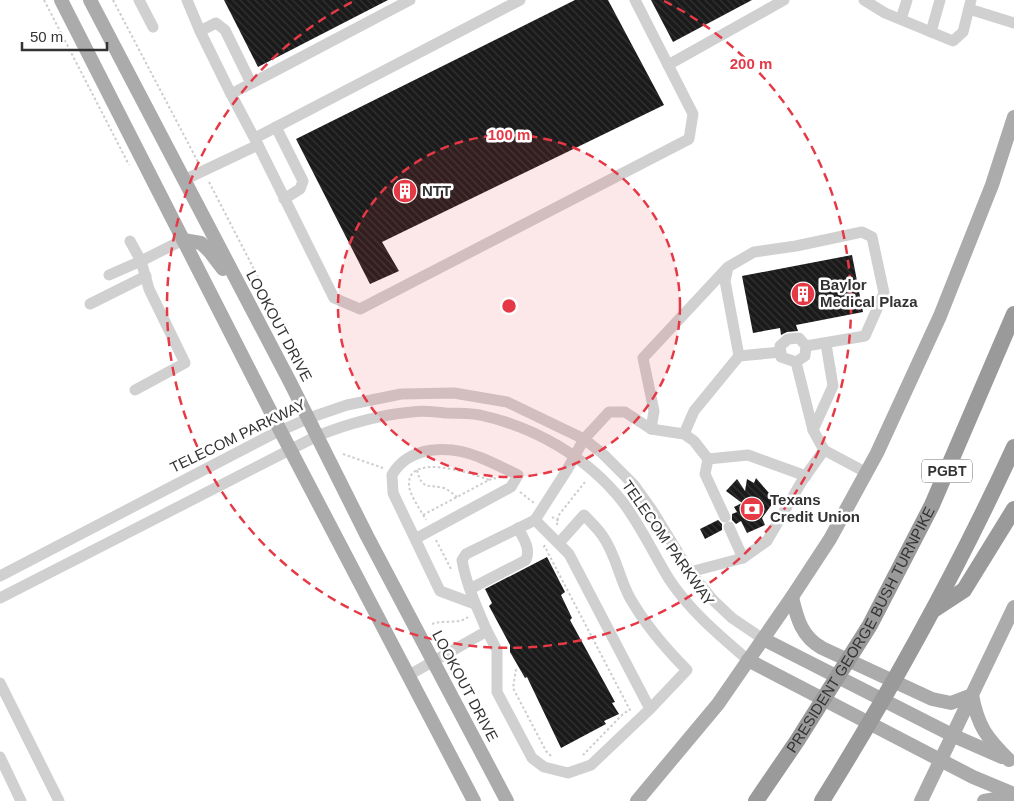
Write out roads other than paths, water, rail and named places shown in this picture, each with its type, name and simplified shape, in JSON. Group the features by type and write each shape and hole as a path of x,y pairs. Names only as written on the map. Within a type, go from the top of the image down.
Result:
{"highway":[{"name":"PRESIDENT GEORGE BUSH TURNPIKE","path":"756,801 870,624 932,505 1014,314"},
{"path":"822,801 933,611 1014,447"},
{"path":"933,611 964,590 1014,509"}],"main road":[{"path":"62,0 290,450 474,801"},
{"name":"LOOKOUT DRIVE","path":"90,0 243,292 367,536 507,801"},
{"path":"636,801 718,704 792,598 830,539 877,453 940,316 992,185 1014,117"},
{"path":"184,240 201,243 243,292"},
{"path":"792,598 797,618 812,643 932,699 951,702 972,696"},
{"path":"921,801 1013,612"},
{"name":"TELECOM PARKWAY","path":"763,639 954,736 1012,762"},
{"name":"TELECOM PARKWAY","path":"748,660 973,777 1014,794"},
{"path":"972,696 981,727 994,744 1012,762"},
{"path":"984,801 996,799 1014,800"}],"street":[{"path":"140,0 154,27"},
{"path":"187,0 231,94 334,298 360,309 689,139 693,114 635,0"},
{"path":"231,94 410,0"},
{"path":"184,180 256,142 276,127 520,0"},
{"path":"668,65 784,0"},
{"path":"864,0 885,12 954,41 963,32 970,5 1014,23"},
{"path":"902,19 907,0"},
{"path":"931,32 940,0"},
{"path":"200,31 216,23 225,30 251,83"},
{"path":"276,127 303,181 300,189 284,199"},
{"path":"651,429 654,411 643,358 728,267 754,252 796,246 862,232 872,237 884,293 865,336 806,346"},
{"path":"109,275 184,240"},
{"path":"130,241 141,261 149,289 185,363 135,390"},
{"path":"728,267 725,282 739,356"},
{"path":"90,304 146,276"},
{"path":"796,362 782,357 780,346 788,338 799,338 806,346"},
{"path":"812,430 833,386 826,344"},
{"path":"796,362 804,356 806,346"},
{"path":"684,434 694,412 739,356 781,352"},
{"path":"796,362 812,430 824,450 866,473"},
{"name":"TELECOM PARKWAY","path":"0,576 280,430 308,418 347,405 385,396 418,392 454,393 507,402 584,440 603,454 634,485 652,510 690,572 712,600 732,618 763,639"},
{"name":"TELECOM PARKWAY","path":"0,598 317,436 355,423 414,411 478,415 514,425 556,445 574,455 588,466 622,501 648,538 669,579 686,603 707,625 748,660"},
{"path":"559,543 584,515 602,534 631,599 651,628 688,670 591,765 568,773 544,767 532,758 497,692 497,650 475,604 463,570 462,560 466,554 535,520 584,440 609,412 625,412 651,429 684,434 694,440 708,459 705,474 743,558"},
{"path":"415,539 511,487 518,475 478,456 461,452 436,450 415,453 404,460 392,475 393,493 415,539 440,591 475,604"},
{"path":"690,572 743,558 767,541 824,450"},
{"path":"708,459 748,455 806,476"},
{"path":"535,520 569,554 650,709"},
{"path":"470,589 526,560 528,548 518,528"},
{"path":"409,675 487,631"},
{"path":"0,683 59,801"},
{"path":"0,757 21,801"}],"place":[{"name":"NTT","path":"405,191"},
{"name":"Baylor Medical Plaza","path":"803,294"},
{"name":"Texans Credit Union","path":"752,509"}]}
